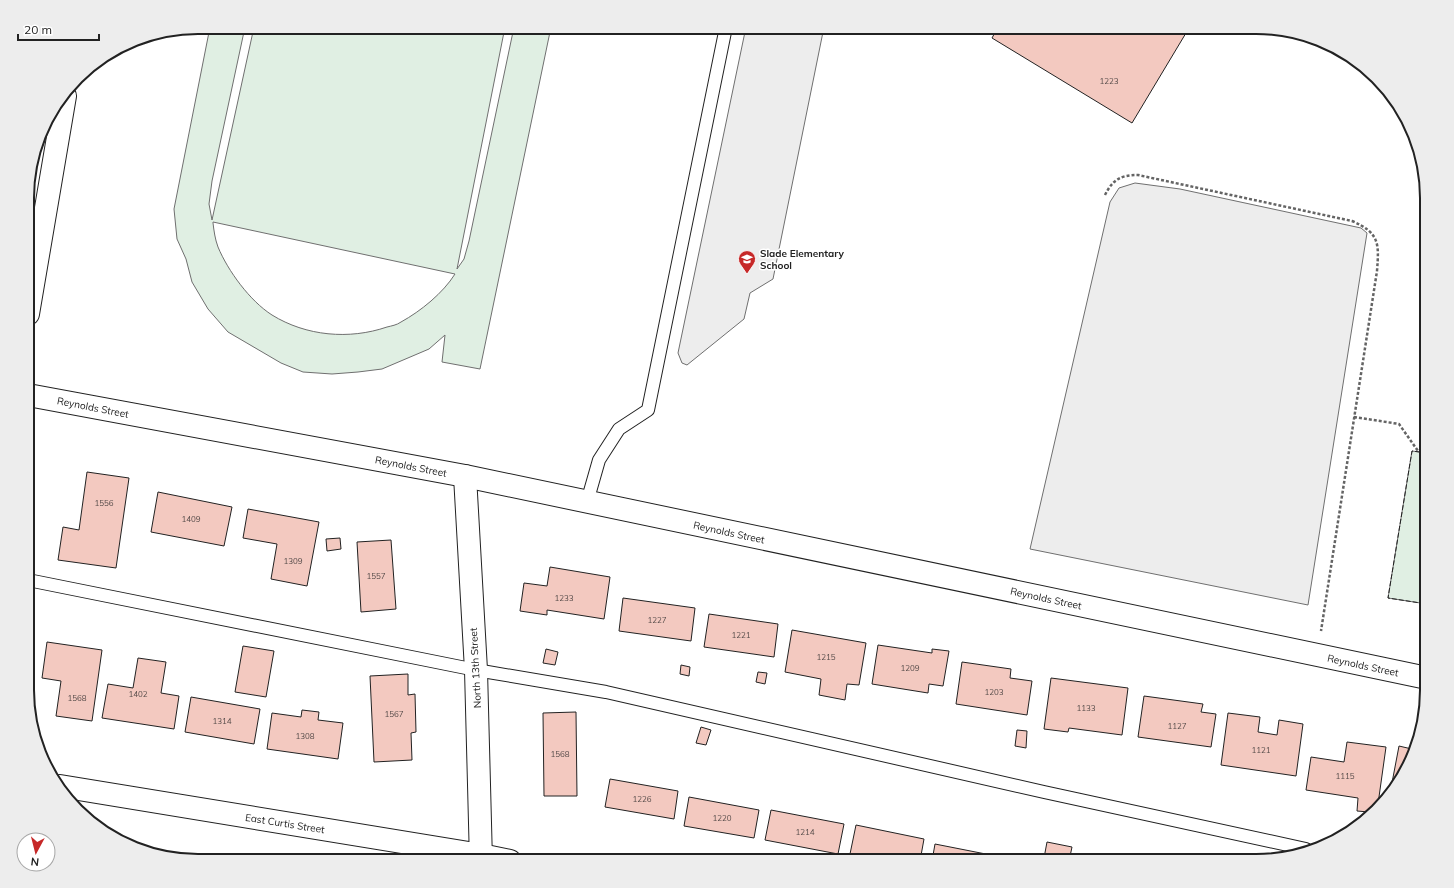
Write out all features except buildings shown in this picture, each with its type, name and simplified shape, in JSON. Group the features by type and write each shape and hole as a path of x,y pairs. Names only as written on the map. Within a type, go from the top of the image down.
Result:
{"main road":[{"path":"34,279 64,105"},
{"name":"Reynolds Street","path":"34,396 465,476 1420,677"},
{"name":"North 13th Street","path":"465,476 476,670 481,854"},
{"name":"East Curtis Street","path":"66,787 458,854"}],"lane":[{"path":"587,502 599,460 619,429 648,410 725,34"},
{"path":"34,581 476,670 606,692 1036,790 1300,848"}],"path":[{"path":"1105,195 1109,187 1118,179 1127,175 1138,175 1329,215 1352,221 1365,227 1373,234 1378,252 1377,271 1317,655"},
{"path":"1354,417 1399,424 1418,451"}],"green space":[{"path":"209,34 244,34 212,181 209,204 212,220 252,34 504,34 457,269 464,259 469,241 513,34 550,34 480,369 442,362 445,335 429,349 382,369 332,374 303,372 281,363 228,332 208,309 192,282 186,259 177,239 174,209","holes":["213,222 455,274 431,301 416,313 398,324 358,334 328,334 299,328 272,315 256,302 240,285 218,247"]},
{"path":"1412,451 1420,452 1420,603 1388,598"}],"shaded area":[{"path":"745,34 823,34 773,279 750,293 744,319 687,365 682,363 678,353"},
{"path":"1135,183 1180,189 1361,228 1367,233 1308,605 1030,549 1110,202 1119,188"}],"fence":[{"path":"1420,452 1412,451 1388,598 1420,603"}],"place":[{"name":"Slade Elementary School","path":"747,274"}]}
